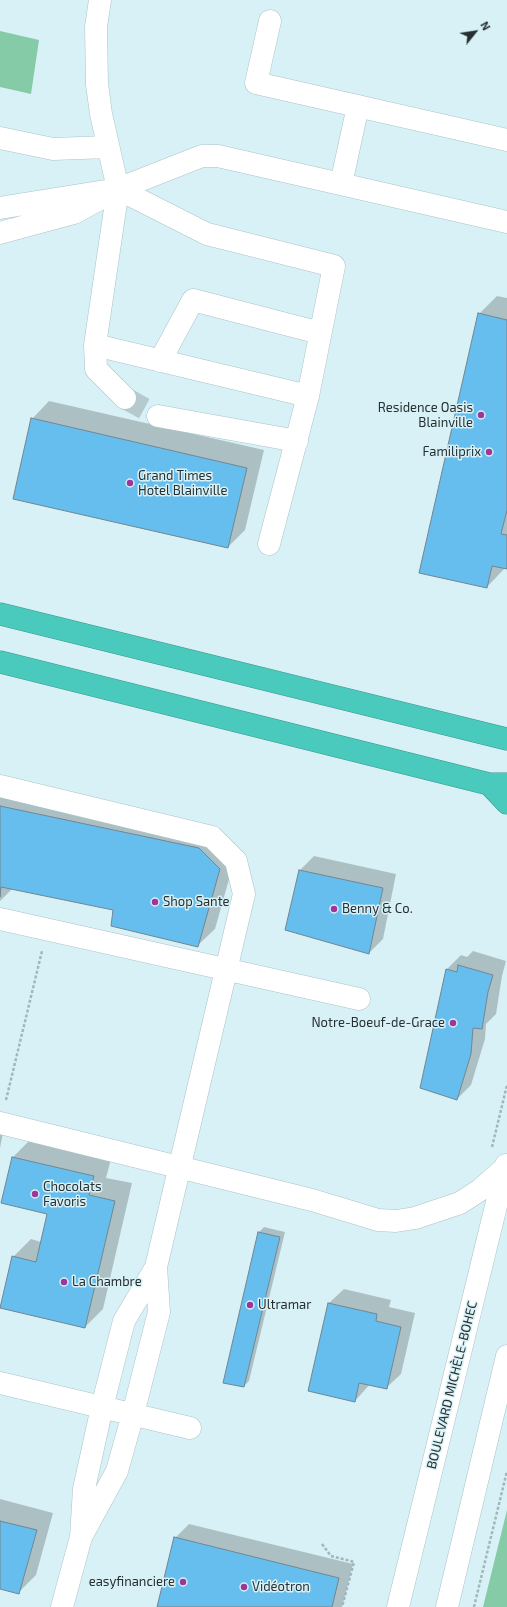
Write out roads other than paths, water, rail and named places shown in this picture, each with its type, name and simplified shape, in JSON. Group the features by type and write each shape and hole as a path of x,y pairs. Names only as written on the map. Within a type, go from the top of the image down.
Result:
{"highway":[{"path":"0,614 507,739"},
{"path":"0,662 498,784 507,803"}],"street":[{"path":"100,0 96,27 97,84 101,114 118,189 95,345 96,368 125,398"},
{"path":"270,21 256,83 507,140"},
{"path":"341,184 358,106"},
{"path":"0,138 53,149 108,147"},
{"path":"0,234 74,213 118,189 202,156 218,156 507,222"},
{"path":"0,208 118,189 207,234 334,266 308,396 269,544"},
{"path":"160,361 193,300 320,333"},
{"path":"95,345 308,396"},
{"path":"158,416 297,441"},
{"path":"0,786 212,837 236,861 244,894 156,1267 159,1312 117,1471 81,1537"},
{"path":"0,919 359,999"},
{"path":"0,1123 312,1200 378,1220 396,1221 415,1218 440,1211 469,1198 501,1159"},
{"name":"BOULEVARD MICHÈLE-BOHEC","path":"398,1607 501,1159"},
{"path":"62,1607 81,1537 84,1489 102,1407 124,1320 156,1267"},
{"path":"447,1607 507,1356"},
{"path":"0,1383 190,1428"}],"tunnel":[{"path":"125,398 158,416"}],"place":[{"name":"Residence Oasis Blainville","path":"481,415"},
{"name":"Familiprix","path":"489,452"},
{"name":"Grand Times Hotel Blainville","path":"130,483"},
{"name":"Shop Sante","path":"155,902"},
{"name":"Benny & Co.","path":"334,909"},
{"name":"Notre-Boeuf-de-Grace","path":"453,1023"},
{"name":"Chocolats Favoris","path":"35,1194"},
{"name":"La Chambre","path":"64,1282"},
{"name":"Ultramar","path":"250,1305"},
{"name":"easyfinanciere","path":"183,1582"},
{"name":"Vidéotron","path":"244,1587"}]}
